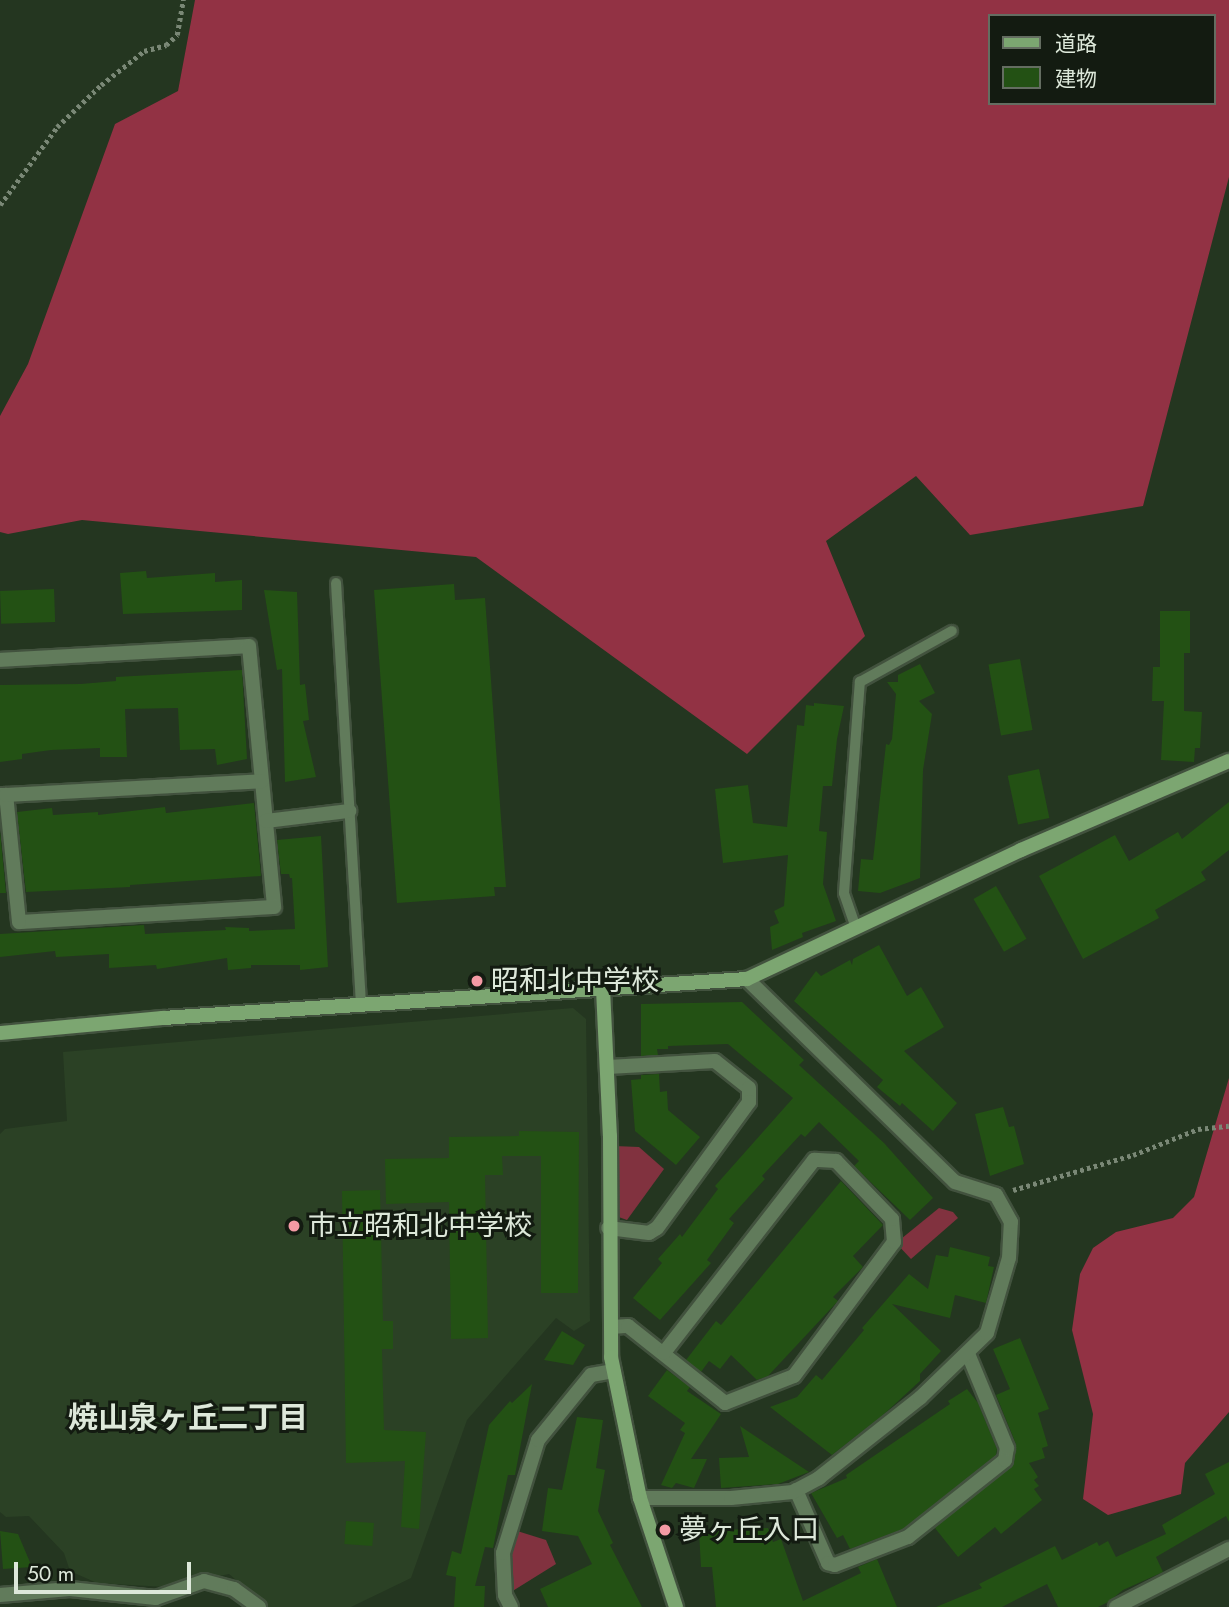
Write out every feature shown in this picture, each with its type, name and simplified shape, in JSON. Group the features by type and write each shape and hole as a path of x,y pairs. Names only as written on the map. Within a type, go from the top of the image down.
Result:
{"street":[{"path":"0,660 249,646 266,821 274,907 19,922 3,795 262,781"},
{"path":"0,1032 361,1004 747,979 1021,850 1229,761"},
{"path":"266,821 349,811"},
{"path":"640,1498 732,1498 796,1490 819,1478 865,1444 968,1354 987,1333 1009,1258 1011,1222 996,1195 955,1182 747,979"},
{"path":"603,989 608,1067 611,1357 640,1498 676,1607"},
{"path":"608,1067 715,1061 749,1088 749,1102 657,1227 649,1233 608,1228"},
{"path":"612,1327 628,1326 725,1403 794,1376 894,1241 892,1219 836,1161 814,1160 664,1353"},
{"path":"796,1490 828,1563 835,1565 908,1537 1005,1460 1007,1448 968,1354"},
{"path":"511,1607 505,1595 503,1553 538,1440 591,1376 614,1371"},
{"path":"1116,1607 1229,1549"},
{"path":"0,1595 70,1589 156,1598 204,1581 234,1589 259,1607"}],"lane":[{"path":"336,583 361,1004"},
{"path":"856,928 844,893 860,682 952,631"}],"path":[{"path":"0,205 57,127 101,85 144,51 166,45 177,35 183,0"},
{"path":"996,1195 1133,1155 1198,1129 1229,1126"}],"shaded area":[{"path":"195,0 1229,0 1229,177 1143,506 970,535 916,476 826,541 865,636 747,754 476,557 82,520 8,534 0,532 0,416 28,364 115,124 178,91"},
{"name":"市立昭和北中学校","path":"573,1008 586,1019 590,1321 574,1331 556,1318 467,1420 411,1578 351,1607 268,1607 229,1574 166,1587 97,1583 70,1571 64,1553 29,1516 6,1517 0,1512 0,1134 5,1129 67,1121 63,1052"},
{"path":"1229,1078 1229,1412 1185,1463 1181,1494 1108,1515 1083,1499 1093,1414 1072,1330 1080,1274 1093,1248 1116,1232 1173,1218 1194,1197"},
{"path":"614,1146 639,1147 664,1169 627,1220 613,1215"},
{"path":"939,1208 953,1212 958,1218 911,1259 896,1243"},
{"path":"514,1530 546,1540 556,1564 511,1592 508,1554"}],"building":[{"path":"146,571 147,578 215,573 215,582 242,580 242,610 123,614 120,573"},
{"path":"454,584 455,600 485,598 506,887 494,887 495,896 397,903 374,590"},
{"path":"54,589 55,622 1,624 0,591"},
{"path":"264,590 297,592 300,685 305,684 309,720 303,721 316,777 285,782 282,669 277,670"},
{"path":"1160,611 1190,611 1190,653 1184,653 1184,711 1202,712 1200,748 1195,748 1194,762 1161,760 1164,701 1152,701 1153,667 1160,667"},
{"path":"1020,659 1033,730 1001,735 988,665"},
{"path":"920,664 935,693 919,701 932,714 923,770 920,878 880,893 858,891 861,859 873,860 886,744 889,745 892,739 896,694 887,682 898,682 898,675"},
{"path":"242,670 247,759 217,765 215,749 180,750 178,708 125,709 127,757 100,757 100,748 22,754 22,759 0,762 0,685 81,684 116,681 116,677"},
{"path":"814,703 844,706 832,786 823,786 819,831 827,832 823,884 836,921 802,933 803,937 772,950 770,927 779,923 774,911 784,906 788,855 723,863 715,789 748,785 753,823 787,827 797,725 804,726 806,705 814,706"},
{"path":"1039,769 1049,818 1018,825 1008,776"},
{"path":"1229,802 1229,850 1201,872 1206,880 1155,910 1159,918 1083,959 1039,876 1115,835 1129,861 1178,832 1182,839"},
{"path":"254,803 261,876 26,892 17,812 52,808 53,815 98,812 98,815 165,807 166,813"},
{"path":"0,831 6,893 0,893"},
{"path":"321,836 328,967 300,970 300,965 251,965 251,968 228,970 227,958 157,969 156,965 109,968 109,954 56,957 55,951 0,957 0,934 144,925 145,934 226,930 225,927 249,928 249,931 295,929 292,878 289,874 281,874 277,840"},
{"path":"996,886 1026,939 1004,952 973,899"},
{"path":"879,945 907,996 921,987 944,1027 904,1051 957,1103 933,1131 902,1103 900,1106 877,1087 883,1080 794,1001 816,971 821,976 850,960 852,965 853,959"},
{"path":"742,1002 804,1060 799,1065 884,1143 933,1198 910,1220 854,1166 859,1161 819,1122 805,1137 801,1134 762,1176 765,1179 729,1219 734,1223 707,1260 711,1263 660,1320 633,1298 662,1263 658,1259 680,1234 682,1237 718,1189 715,1186 793,1098 728,1044 668,1046 668,1049 657,1049 658,1055 641,1056 641,1004"},
{"path":"659,1074 660,1092 667,1091 668,1110 700,1137 676,1165 635,1131 631,1080 641,1079 641,1075"},
{"path":"1003,1107 1009,1127 1014,1126 1024,1164 990,1176 975,1114"},
{"path":"519,1131 579,1132 578,1293 541,1293 541,1156 502,1156 503,1175 485,1175 488,1338 451,1339 449,1202 386,1204 385,1159 449,1158 449,1137 519,1136"},
{"path":"841,1181 883,1225 853,1256 863,1267 833,1297 838,1301 768,1376 757,1380 731,1355 720,1369 709,1361 701,1372 686,1360 716,1321 721,1325"},
{"path":"380,1190 383,1321 393,1321 393,1349 382,1349 384,1430 426,1432 419,1529 401,1527 405,1461 346,1463 342,1191"},
{"path":"950,1247 990,1257 988,1266 994,1267 986,1303 955,1295 950,1318 892,1304 941,1351 920,1374 920,1381 883,1415 832,1455 770,1407 797,1397 816,1375 822,1380 909,1274 928,1289 936,1255 948,1257"},
{"path":"562,1331 585,1345 573,1365 544,1360"},
{"path":"1020,1338 1049,1409 1038,1413 1048,1446 1042,1448 1045,1458 1029,1463 1038,1477 1034,1480 1039,1486 1034,1489 1042,1500 1001,1534 995,1527 958,1557 935,1528 1014,1462 1016,1444 996,1395 1010,1389 993,1349"},
{"path":"667,1370 690,1387 687,1391 721,1414 691,1459 707,1459 694,1488 676,1483 672,1488 661,1485 685,1433 680,1430 685,1423 648,1396"},
{"path":"532,1384 515,1475 508,1475 493,1548 485,1547 475,1586 485,1586 484,1607 454,1607 456,1577 446,1575 452,1551 461,1554 489,1425 510,1401 512,1403"},
{"path":"967,1389 978,1403 997,1449 996,1455 903,1529 850,1549 843,1535 837,1538 811,1493 847,1478 846,1475 950,1404 948,1401"},
{"path":"577,1417 603,1420 596,1468 605,1470 598,1511 613,1543 610,1545 642,1607 548,1607 540,1589 592,1564 578,1536 542,1531 548,1488 562,1490"},
{"path":"740,1426 809,1472 778,1484 721,1488 719,1458 749,1457"},
{"path":"1229,1462 1229,1522 1226,1516 1156,1557 1163,1572 1123,1590 1098,1607 1058,1607 1047,1584 1002,1607 936,1607 982,1588 979,1584 1055,1546 1062,1560 1097,1542 1099,1546 1108,1541 1116,1557 1166,1534 1162,1525 1215,1494 1205,1474"},
{"path":"346,1521 374,1523 372,1546 344,1544"},
{"path":"768,1528 773,1542 781,1539 803,1601 861,1573 858,1567 877,1559 897,1607 716,1607 712,1567 701,1567 699,1531"},
{"path":"0,1531 18,1534 32,1567 3,1569"}],"place":[{"name":"昭和北中学校","path":"477,981"},
{"name":"市立昭和北中学校","path":"294,1226"},
{"name":"夢ヶ丘入口","path":"665,1530"}],"district":[{"name":"焼山泉ヶ丘二丁目","path":"188,1418"}]}
